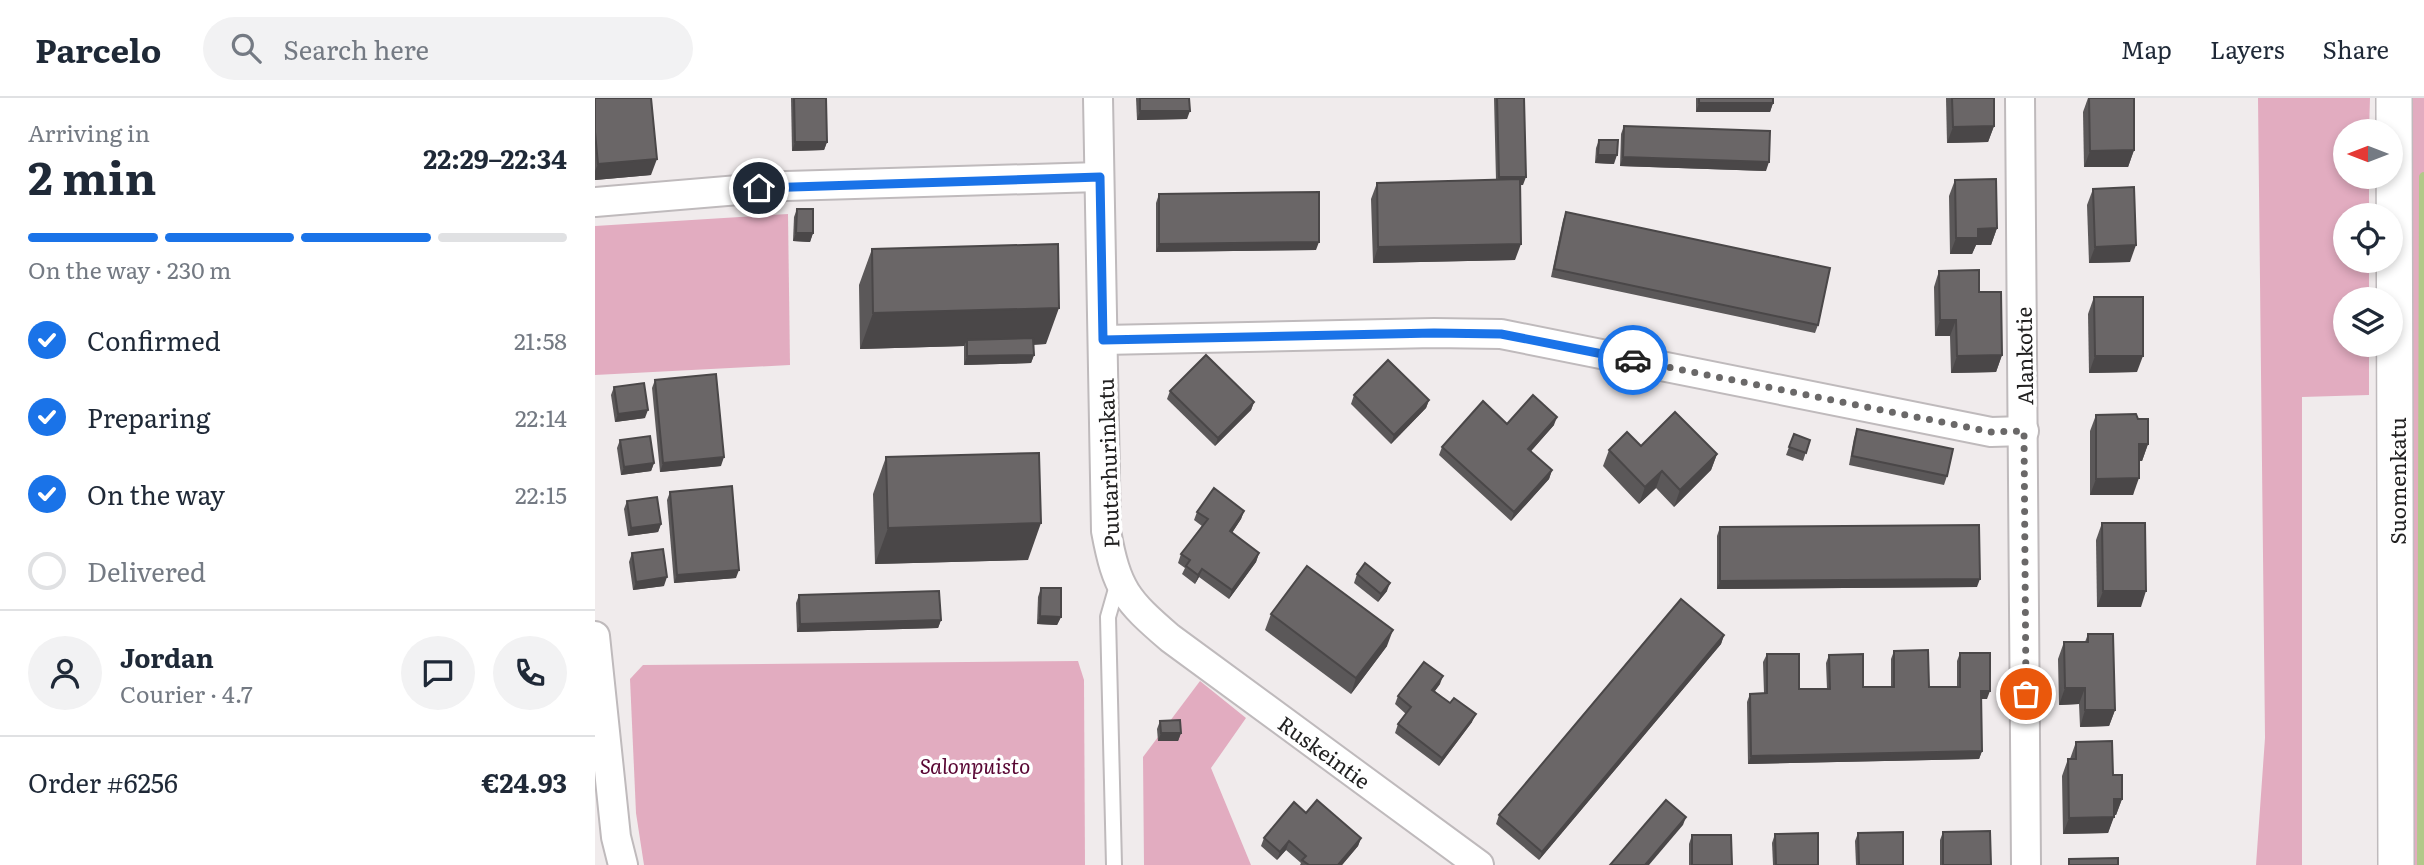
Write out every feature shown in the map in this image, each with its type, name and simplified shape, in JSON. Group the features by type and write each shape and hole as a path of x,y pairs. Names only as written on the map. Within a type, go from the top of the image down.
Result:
{"street":[{"name":"Puutarhurinkatu","path":"1097,98 1106,531 1118,582 1135,608 1170,638"},
{"name":"Alankotie","path":"2020,98 2025,865"},
{"name":"Suomenkatu","path":"2394,98 2396,865"},
{"path":"595,202 786,186 1100,177"},
{"path":"1103,340 1501,334 1991,432 2024,431"},
{"path":"595,636 616,837 623,865"},
{"name":"Ruskeintie","path":"1170,638 1479,865"}],"lane":[{"path":"1114,865 1108,617 1118,582"}],"green space":[{"path":"2258,98 2370,98 2369,119 2333,119 2333,189 2369,189 2369,203 2333,203 2333,273 2369,273 2369,287 2333,287 2333,357 2369,357 2369,395 2302,397 2302,865 2256,865 2265,738"},
{"path":"2412,98 2424,98 2424,865 2412,865"},
{"path":"788,214 790,365 595,375 595,226"},
{"name":"Salonpuisto","path":"1078,661 1084,680 1085,865 644,865 636,813 630,679 643,665"},
{"path":"1200,681 1246,718 1211,768 1251,865 1144,865 1143,757"}],"building":[{"path":"595,98 651,98 657,159 598,164"},
{"path":"794,98 826,98 827,142 795,142"},
{"path":"1140,98 1189,98 1190,111 1140,111"},
{"path":"1497,98 1524,98 1526,177 1499,177"},
{"path":"1699,98 1773,98 1773,103 1699,103"},
{"path":"1952,98 1994,98 1994,126 1953,127"},
{"path":"2089,98 2134,98 2134,150 2090,151"},
{"path":"1624,126 1770,131 1769,162 1623,157"},
{"path":"1599,140 1618,140 1617,155 1598,155"},
{"path":"1520,179 1521,244 1378,247 1377,183"},
{"path":"1996,179 1997,228 1978,229 1978,238 1956,238 1955,180"},
{"path":"2134,187 2136,245 2095,247 2093,189"},
{"path":"1319,192 1319,242 1159,244 1159,194"},
{"path":"797,209 813,209 813,233 796,233"},
{"path":"1566,212 1830,268 1818,325 1554,269"},
{"path":"1058,244 1059,308 873,313 872,249"},
{"path":"1979,270 1979,292 2001,292 2002,355 1957,356 1956,320 1940,320 1939,271"},
{"path":"2094,297 2143,297 2143,356 2095,356"},
{"path":"1033,338 1034,355 967,356 967,340"},
{"path":"1206,355 1254,402 1218,438 1170,391"},
{"path":"1388,360 1429,400 1394,435 1354,395"},
{"path":"716,374 724,457 663,463 655,380"},
{"path":"644,383 648,410 618,414 614,387"},
{"path":"1533,395 1557,417 1528,449 1552,470 1514,512 1442,447 1483,401 1507,424"},
{"path":"1675,412 1717,454 1680,490 1662,471 1645,487 1609,450 1627,432 1641,446"},
{"path":"2136,414 2138,419 2148,419 2148,444 2139,444 2139,478 2096,479 2096,415"},
{"path":"1857,429 1953,449 1947,476 1852,456"},
{"path":"1794,434 1810,440 1806,453 1789,447"},
{"path":"650,436 654,463 624,467 620,440"},
{"path":"1039,453 1041,523 888,528 886,457"},
{"path":"732,486 739,570 677,575 670,492"},
{"path":"1214,488 1244,511 1230,531 1259,553 1232,590 1202,569 1198,575 1186,566 1190,560 1181,554 1208,519 1197,512"},
{"path":"657,497 661,524 631,528 627,501"},
{"path":"2102,523 2145,523 2146,591 2103,591"},
{"path":"1979,525 1980,579 1720,581 1720,527"},
{"path":"663,549 667,577 636,582 632,553"},
{"path":"1365,563 1390,583 1381,594 1357,574"},
{"path":"1307,566 1393,630 1356,678 1271,614"},
{"path":"1041,588 1061,588 1061,617 1040,616"},
{"path":"939,591 941,620 800,624 799,595"},
{"path":"1681,599 1724,635 1542,852 1499,815"},
{"path":"2088,634 2113,634 2115,710 2085,710 2085,688 2065,688 2064,642 2088,642"},
{"path":"1928,650 1929,687 1960,687 1960,653 1990,653 1990,691 1981,691 1982,751 1751,756 1750,694 1767,693 1767,654 1799,654 1799,689 1830,689 1829,655 1863,654 1863,687 1894,687 1894,651"},
{"path":"1424,662 1443,676 1432,690 1450,703 1454,698 1476,714 1442,758 1398,724 1411,707 1398,696"},
{"path":"1180,720 1181,733 1161,733 1160,721"},
{"path":"2112,741 2113,775 2122,775 2122,799 2114,799 2114,817 2069,818 2068,759 2076,759 2076,742"},
{"path":"1317,800 1361,838 1338,865 1309,865 1302,860 1306,856 1289,841 1280,852 1264,838 1294,802 1306,813"},
{"path":"1666,800 1686,817 1645,865 1610,865"},
{"path":"1990,831 1991,865 1943,865 1943,832"},
{"path":"1903,832 1903,865 1859,865 1858,833"},
{"path":"1818,833 1818,865 1776,865 1775,834"},
{"path":"1692,835 1731,835 1732,865 1692,865"},
{"path":"2118,858 2118,865 2069,865 2069,859"}],"waterway":[{"path":"2422,865 2424,177"}],"way so far":[{"path":"1633,360 1991,432 2024,431 2026,694"}],"route":[{"path":"759,188 1100,177 1103,340 1501,334 1633,360"}]}
